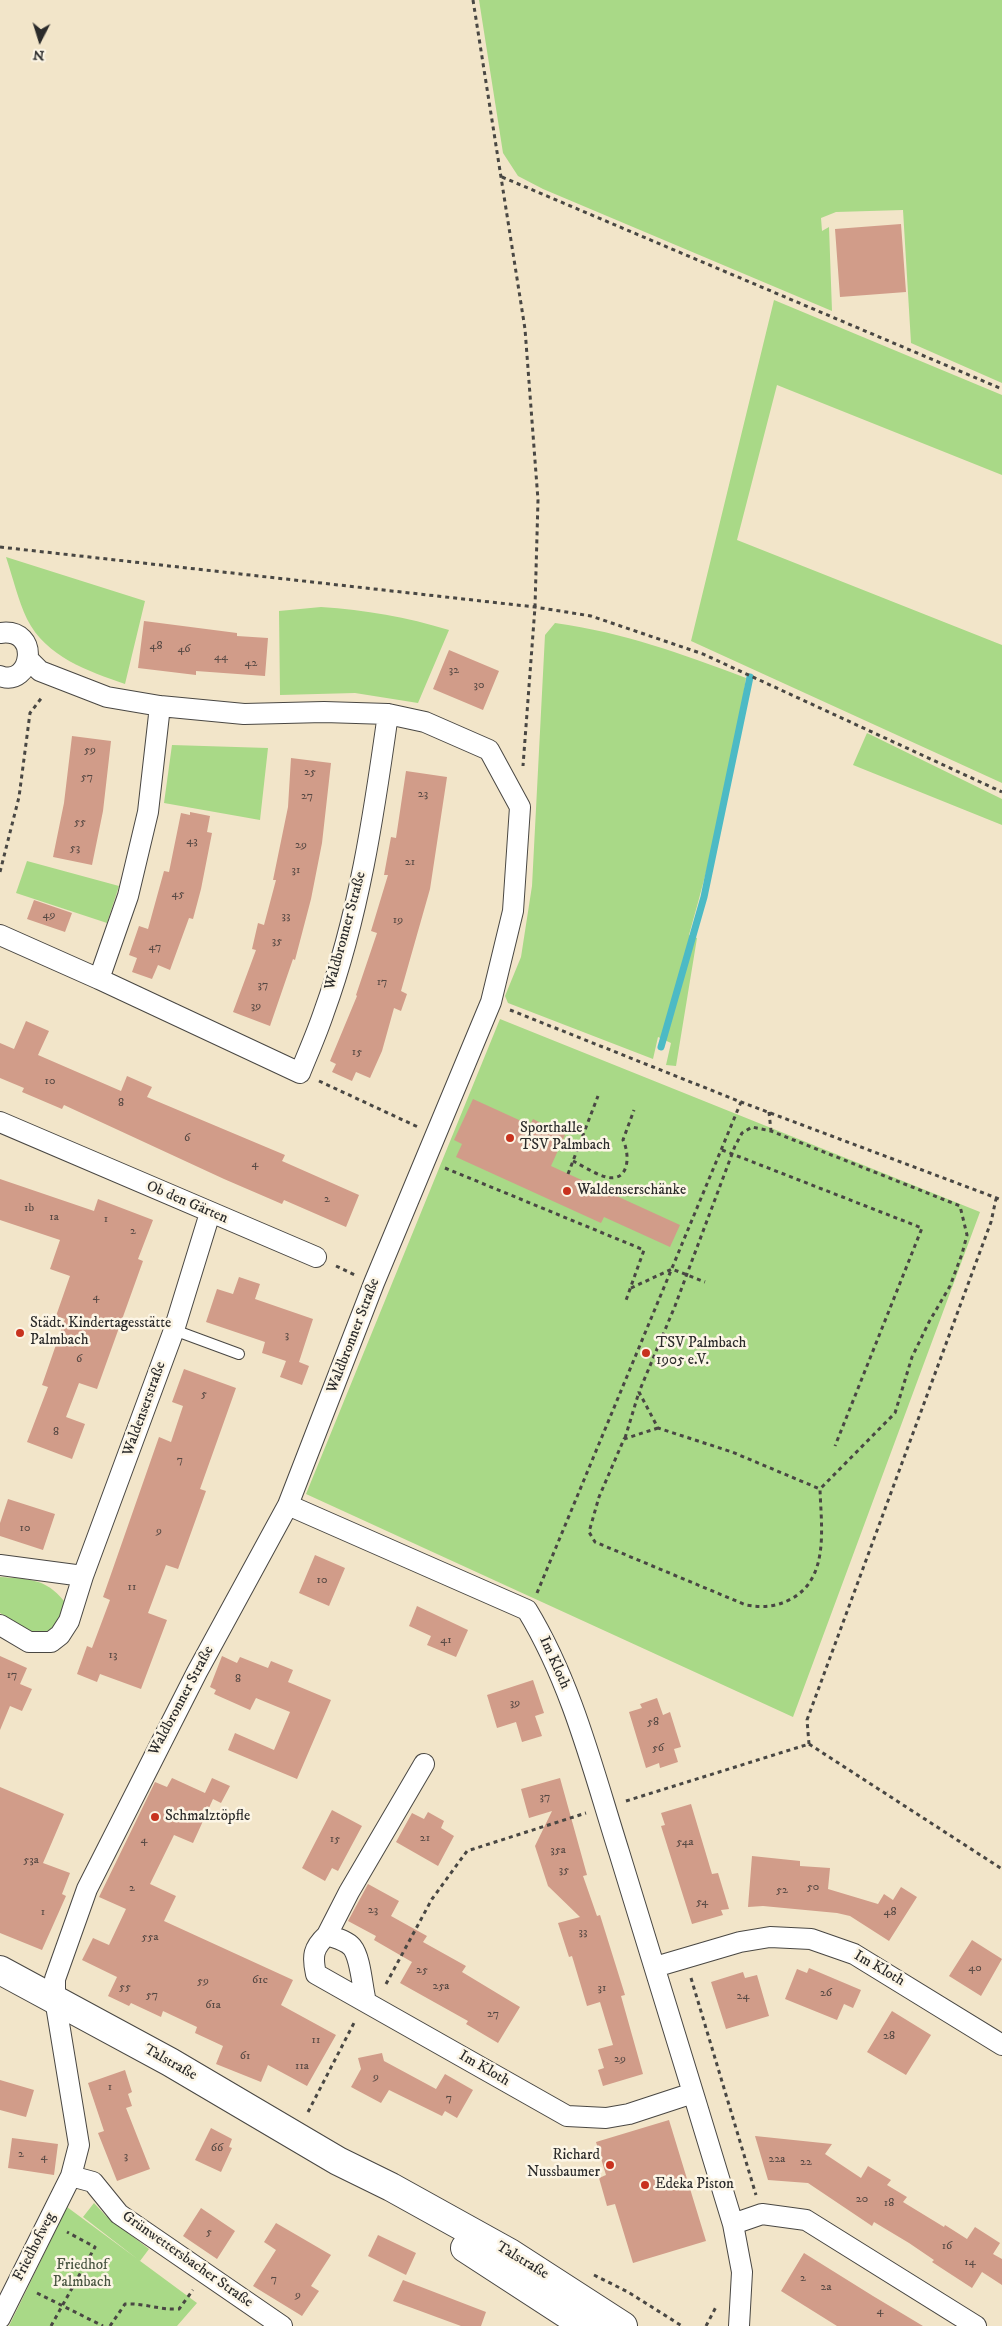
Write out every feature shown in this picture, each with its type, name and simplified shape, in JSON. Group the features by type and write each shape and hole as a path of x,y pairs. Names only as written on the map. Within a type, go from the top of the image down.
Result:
{"main road":[{"name":"Talstraße","path":"0,1970 187,2072 338,2161 392,2188 510,2253 623,2326"},
{"name":"Talstraße","path":"338,2161 383,2198 450,2238 585,2326"}],"street":[{"path":"0,633 8,632 21,637 29,652 29,660 24,670 15,677 0,676"},
{"name":"Waldbronner Straße","path":"29,660 40,671 107,697 160,706 244,714 324,712 388,714 425,722 489,750 520,807 513,911 491,1002 434,1134 288,1506 196,1672 87,1889 55,1979 55,2000"},
{"path":"99,979 128,896 148,812 160,706"},
{"name":"Waldbronner Straße","path":"300,1073 324,1012 350,921 375,808 388,714"},
{"path":"0,935 300,1073"},
{"name":"Ob den Gärten","path":"0,1122 316,1257"},
{"name":"Waldenserstraße","path":"0,1625 30,1642 52,1642 60,1635 69,1621 83,1576 174,1330 210,1213"},
{"name":"Im Kloth","path":"288,1506 527,1610 548,1644 563,1680 605,1807 733,2224 742,2272 739,2326"},
{"path":"0,1565 83,1576"},
{"name":"Im Kloth","path":"424,1764 349,1892 327,1935 316,1945 313,1960 316,1974 567,2116 606,2118 629,2114 694,2093"},
{"path":"327,1935 352,1947 359,1963 370,2004"},
{"name":"Im Kloth","path":"655,1967 740,1942 770,1937 811,1939 854,1954 1002,2044"},
{"path":"55,2000 79,2145 71,2176"},
{"name":"Friedhofweg","path":"0,2318 71,2176"},
{"name":"Grünwettersbacher Straße","path":"71,2176 93,2182 119,2214 282,2326"},
{"path":"733,2224 762,2214 806,2220 976,2326"}],"lane":[{"path":"174,1330 240,1354"}],"path":[{"path":"472,0 525,329 538,500 535,607 523,768"},
{"path":"502,177 1002,389"},
{"path":"0,547 535,607 591,616 703,654 1002,792"},
{"path":"0,872 19,797 30,713"},
{"path":"491,1002 741,1102 1002,1200"},
{"path":"300,1073 434,1134"},
{"path":"568,1174 598,1096"},
{"path":"536,1593 741,1102"},
{"path":"573,1161 608,1178 617,1176 624,1171 628,1152 623,1140 634,1110"},
{"path":"769,1112 771,1131"},
{"path":"752,1127 771,1131 960,1206 967,1235 950,1286 912,1356 895,1412 820,1489 822,1546 815,1574 803,1592 781,1605 762,1608 746,1605 595,1542 588,1532 599,1497 624,1439 639,1392 732,1154 742,1133 752,1127"},
{"path":"722,1150 922,1228 835,1446"},
{"path":"424,1160 644,1250 625,1304"},
{"path":"755,1168 756,1163"},
{"path":"809,1744 807,1720 990,1222 996,1199"},
{"path":"316,1257 374,1283"},
{"path":"630,1288 672,1269 705,1282"},
{"path":"639,1392 658,1428"},
{"path":"624,1439 658,1428 732,1452 820,1489"},
{"path":"308,2112 432,1899 467,1851 809,1744"},
{"path":"809,1744 1002,1869"},
{"path":"685,1958 762,2214"},
{"path":"51,2326 94,2246 63,2229"},
{"path":"17,2283 103,2326"},
{"path":"110,2326 125,2304 137,2303 160,2310 179,2309 190,2294"}],"green space":[{"path":"479,0 1002,0 1002,383 911,343 903,210 836,212 821,218 822,231 829,227 832,311 543,189 518,176 503,153"},
{"path":"774,300 1002,395 1002,475 777,385 737,540 1002,645 1002,783 691,641"},
{"path":"6,557 145,601 125,684 69,661 45,643 27,619"},
{"path":"321,607 386,615 449,630 418,703 355,693 280,695 279,611"},
{"path":"555,623 629,638 675,652 746,678 722,808 689,935 697,938 676,1066 666,1065 671,1043 658,1037 653,1059 508,1003 505,996 521,957 532,886 545,635"},
{"path":"867,733 1002,799 1002,825 853,765"},
{"path":"172,745 268,748 260,820 164,803"},
{"path":"27,861 119,886 107,923 16,893"},
{"name":"TSV Palmbach 1905 e.V.","path":"500,1019 980,1212 793,1717 306,1494"},
{"path":"0,1577 35,1581 57,1593 64,1601 62,1622 47,1634 35,1634 0,1613"},
{"path":"94,2203 106,2216 149,2249 140,2261 83,2217"},
{"name":"Friedhof Palmbach","path":"67,2207 197,2303 177,2326 9,2326"}],"building":[{"path":"901,224 906,292 840,297 835,229"},
{"path":"144,621 237,633 237,636 268,638 265,676 196,671 196,675 138,668"},
{"path":"449,650 499,671 483,710 433,689"},
{"path":"72,736 111,741 103,811 92,865 53,857 64,803"},
{"path":"291,758 331,763 322,843 311,899 295,960 293,959 270,1026 233,1012 256,950 252,949 258,923 264,925 276,880 273,880 288,807"},
{"path":"406,771 447,777 430,889 401,991 407,994 401,1011 394,1008 382,1051 370,1078 356,1072 352,1081 332,1072 336,1064 330,1061 357,996 377,933 371,931 388,875 384,875 391,837 396,838"},
{"path":"190,812 210,816 207,832 212,833 201,889 193,919 189,918 170,970 158,965 152,979 132,972 137,958 129,955 139,926 148,929 164,871 169,872 181,813 190,815"},
{"path":"34,900 72,913 65,932 27,919"},
{"path":"26,1021 49,1031 38,1055 121,1091 127,1076 152,1087 147,1097 285,1155 282,1161 359,1195 346,1227 284,1200 282,1204 64,1105 62,1109 22,1092 24,1088 0,1078 0,1043 14,1049"},
{"path":"473,1099 530,1125 533,1119 565,1135 551,1166 680,1225 670,1247 604,1217 601,1223 456,1157 462,1144 454,1140"},
{"path":"0,1179 94,1211 98,1199 153,1220 138,1259 143,1261 97,1389 79,1383 66,1417 85,1424 72,1459 27,1442 48,1387 42,1385 65,1319 56,1316 70,1276 50,1269 60,1240 0,1220"},
{"path":"239,1277 260,1284 255,1299 313,1319 299,1362 309,1366 302,1385 280,1377 286,1361 262,1353 265,1342 206,1322 217,1289 233,1294"},
{"path":"184,1369 236,1388 200,1489 206,1491 178,1569 166,1565 148,1613 167,1620 141,1689 100,1674 97,1682 77,1674 87,1646 92,1648 110,1600 103,1597 159,1437 171,1442 183,1406 172,1402"},
{"path":"8,1499 55,1514 43,1550 0,1536 0,1523"},
{"path":"315,1555 345,1568 329,1606 299,1593"},
{"path":"417,1606 468,1630 456,1657 427,1645 431,1636 409,1626"},
{"path":"0,1656 27,1668 20,1684 32,1689 22,1711 10,1706 0,1730"},
{"path":"222,1656 237,1663 240,1657 268,1668 271,1661 293,1670 288,1682 331,1700 297,1779 228,1750 235,1733 274,1750 290,1712 256,1698 250,1710 214,1694 216,1690 210,1687"},
{"path":"533,1680 544,1713 535,1716 542,1736 522,1742 516,1722 497,1728 487,1695"},
{"path":"657,1698 663,1715 670,1712 681,1747 674,1749 678,1762 660,1768 659,1763 646,1768 629,1712 642,1708 640,1704"},
{"path":"172,1778 205,1793 212,1778 230,1786 221,1803 213,1799 193,1843 174,1835 150,1884 176,1896 164,1921 293,1980 281,2005 336,2035 307,2086 268,2065 261,2082 216,2064 223,2046 195,2033 197,2027 163,2011 161,2017 131,2003 129,2006 108,1996 117,1977 82,1960 93,1938 109,1945 126,1909 99,1897 155,1782 167,1787"},
{"path":"560,1778 587,1875 583,1876 597,1916 600,1915 625,1995 621,1996 643,2074 603,2086 598,2070 604,2068 598,2049 613,2045 600,2002 587,2006 572,1956 569,1957 558,1923 580,1917 548,1886 535,1846 552,1811 529,1818 521,1789"},
{"path":"0,1787 64,1814 43,1863 70,1873 62,1894 66,1896 42,1950 0,1933"},
{"path":"691,1804 712,1874 718,1873 729,1909 721,1910 723,1915 692,1924 661,1826 665,1825 661,1813"},
{"path":"332,1810 362,1826 338,1871 332,1868 325,1881 302,1868"},
{"path":"428,1812 444,1821 441,1828 454,1836 438,1866 396,1842 412,1813 424,1819"},
{"path":"752,1856 800,1861 800,1866 830,1868 828,1889 878,1904 884,1894 893,1900 901,1887 917,1897 889,1941 850,1916 763,1906 748,1907"},
{"path":"368,1884 399,1901 391,1916 427,1936 423,1942 466,1966 462,1972 520,2007 498,2043 466,2024 468,2021 400,1983 412,1962 374,1940 376,1936 348,1921"},
{"path":"972,1940 1002,1959 981,1996 949,1976"},
{"path":"809,1968 861,1990 853,2008 844,2004 837,2020 785,1999 797,1969 807,1973"},
{"path":"743,1972 745,1978 757,1975 769,2016 726,2029 711,1982"},
{"path":"892,2011 931,2035 906,2075 867,2052"},
{"path":"382,2053 384,2061 436,2089 445,2074 473,2090 457,2118 445,2111 442,2116 389,2090 381,2103 351,2087 361,2069 358,2058"},
{"path":"125,2070 132,2092 128,2094 132,2106 126,2108 150,2169 117,2181 98,2133 104,2131 88,2083"},
{"path":"0,2080 34,2090 26,2117 0,2110"},
{"name":"Edeka Piston","path":"669,2120 706,2241 633,2263 615,2204 607,2206 599,2178 606,2175 596,2142"},
{"path":"211,2128 232,2139 229,2147 232,2148 221,2172 195,2160"},
{"path":"755,2136 832,2144 825,2154 861,2178 868,2166 891,2180 887,2185 907,2197 903,2202 944,2227 945,2225 967,2239 975,2227 1000,2243 993,2254 1002,2259 1002,2285 982,2272 972,2288 932,2262 934,2260 909,2243 874,2222 872,2226 808,2183 768,2180"},
{"path":"12,2138 58,2144 54,2175 8,2168"},
{"path":"201,2208 235,2231 217,2259 183,2236"},
{"path":"276,2223 331,2255 311,2286 319,2291 302,2316 253,2286 276,2250 264,2242"},
{"path":"378,2235 416,2253 406,2275 368,2256"},
{"path":"804,2253 923,2326 837,2326 781,2291"},
{"path":"403,2280 486,2312 481,2326 461,2326 393,2301"}],"waterway":[{"path":"661,1047 704,897 750,677"}],"place":[{"name":"Sporthalle TSV Palmbach","path":"510,1138"},
{"name":"Waldenserschänke","path":"567,1191"},
{"name":"Städt. Kindertagesstätte Palmbach","path":"20,1333"},
{"name":"TSV Palmbach 1905 e.V.","path":"646,1353"},
{"name":"Schmalztöpfle","path":"155,1817"},
{"name":"Richard Nussbaumer","path":"610,2165"},
{"name":"Edeka Piston","path":"645,2185"}]}
